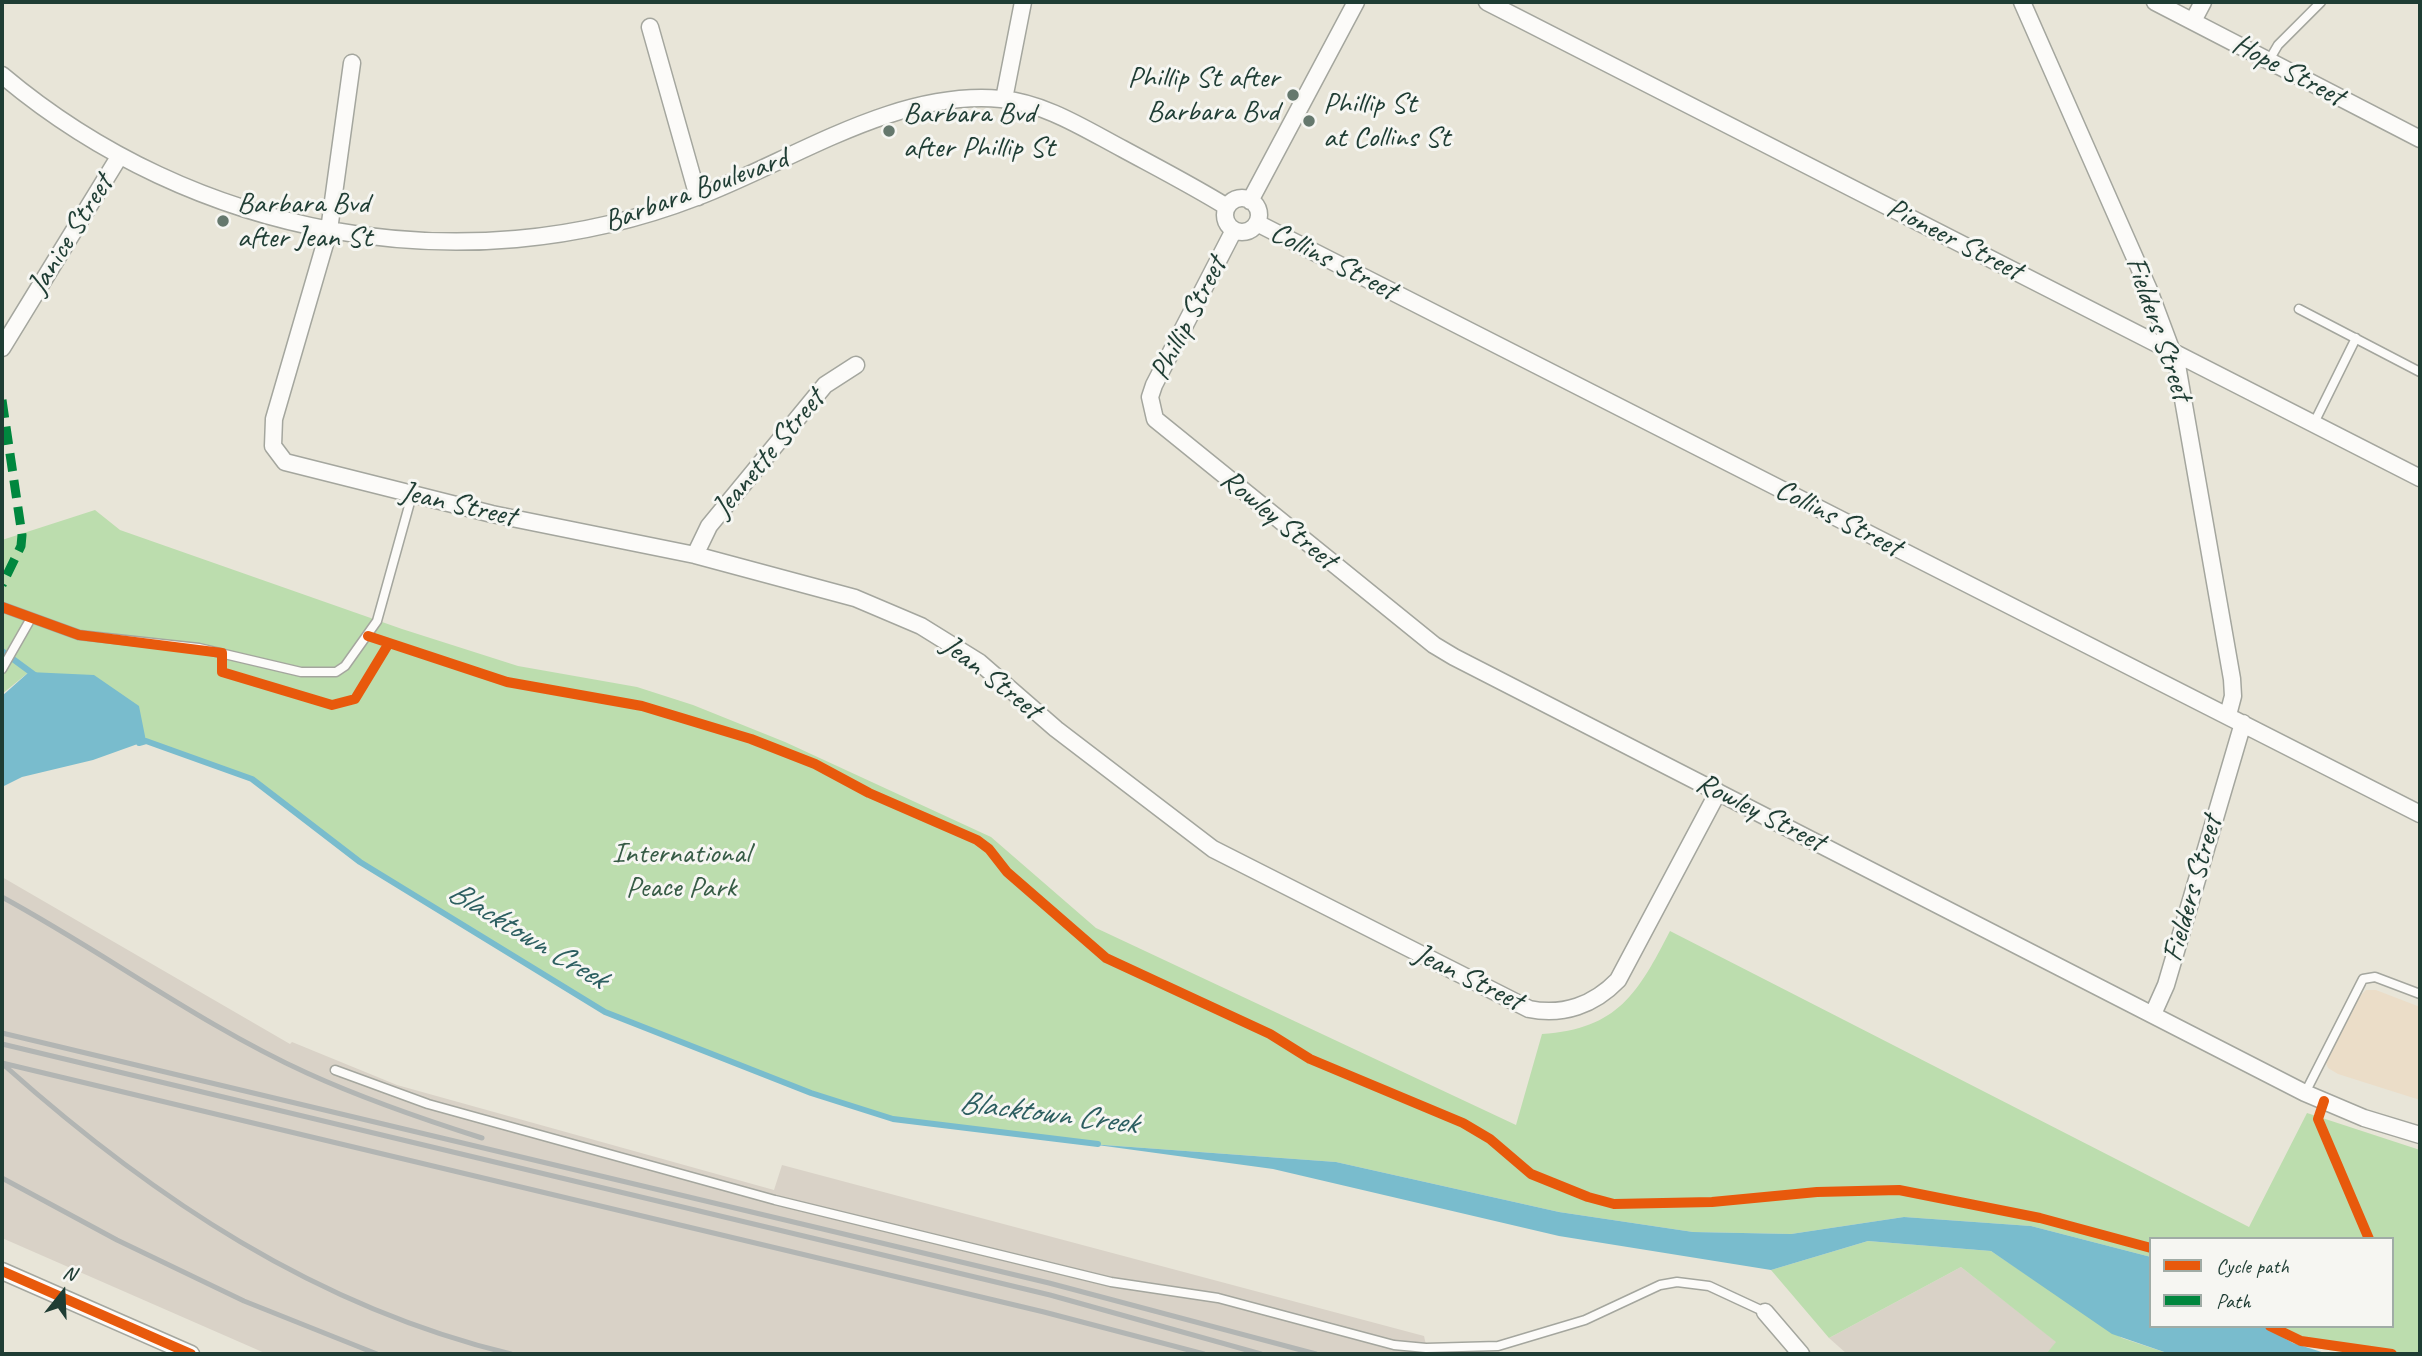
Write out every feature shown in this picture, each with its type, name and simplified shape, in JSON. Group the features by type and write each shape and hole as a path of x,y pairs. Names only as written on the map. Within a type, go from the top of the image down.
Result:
{"street":[{"path":"1003,99 1023,2"},
{"path":"1250,201 1356,2"},
{"name":"Pioneer Street","path":"1487,2 2420,478"},
{"name":"Fielders Street","path":"2022,2 2149,290 2172,351 2180,378 2232,680 2235,719 2166,985 2153,1014"},
{"name":"Hope Street","path":"2155,2 2420,139"},
{"path":"2193,21 2203,2"},
{"path":"650,27 698,197"},
{"name":"Jean Street","path":"352,63 329,230 274,419 273,446 278,455 293,465 492,514 695,555 855,598 921,626 979,662 1056,729 1213,849 1529,1009 1544,1012 1581,1006 1601,997 1618,980 1718,792"},
{"name":"Barbara Boulevard","path":"2,75 57,119 119,157 167,181 233,207 329,230 426,242 507,241 596,228 698,197 906,108 946,100 1003,99 1064,118 1227,207"},
{"name":"Janice Street","path":"2,348 119,157"},
{"path":"1237,198 1250,201 1259,213 1257,223 1250,230 1234,230 1226,220 1227,207 1237,198"},
{"name":"Collins Street","path":"1257,223 2420,814"},
{"name":"Phillip Street","path":"1152,410 1150,397 1154,385 1234,230"},
{"name":"Jeanette Street","path":"695,555 709,526 825,385 856,365"},
{"name":"Rowley Street","path":"1152,410 1155,419 1169,432 1434,645 2305,1093 2364,1118 2420,1135"},
{"path":"2,1271 191,1354"},
{"path":"1765,1312 1801,1354"}],"lane":[{"path":"2268,62 2278,45 2321,2"},
{"path":"2300,309 2420,372"},
{"path":"2314,424 2356,338"},
{"path":"2,607 30,620 79,635 199,648 301,672 336,672 345,666 377,621 412,495"},
{"path":"2,669 30,620"},
{"path":"2305,1093 2363,979 2375,977 2420,993"},
{"path":"335,1070 439,1107 775,1200 1111,1282 1217,1298 1370,1339 1426,1348 1498,1346 1585,1320 1660,1285 1677,1282 1709,1286 1765,1312"}],"shaded area":[{"path":"2,877 290,1044 292,1042 397,1085 774,1190 782,1165 1424,1336 1428,1354 267,1354 2,1238"},
{"path":"2366,990 2376,990 2420,1007 2420,1100 2338,1074 2328,1068 2326,1063 2357,999"},
{"path":"1961,1267 2057,1342 2046,1354 1847,1354 1829,1338"}],"green space":[{"name":"International Peace Park","path":"95,510 120,530 402,629 518,666 637,687 693,705 785,742 991,837 1096,928 1516,1125 1542,1034 1590,1025 1623,1004 1647,973 1670,931 2249,1227 2307,1113 2420,1150 2420,1354 2359,1353 2318,1348 2280,1336 2266,1328 2394,1328 2394,1237 2149,1237 2149,1256 2031,1226 1904,1217 1791,1234 1693,1232 1559,1212 1336,1162 1090,1144 893,1119 811,1093 605,1012 360,862 252,779 146,741 29,672 2,694 2,540"},
{"path":"1868,1241 1991,1251 2122,1338 2170,1354 2046,1354 2056,1342 1961,1267 1829,1338 1771,1270"}],"water":[{"path":"29,672 94,675 139,706 146,741 93,760 22,777 2,787 2,696"},
{"path":"1090,1144 1336,1162 1559,1212 1693,1232 1791,1234 1904,1217 2031,1226 2149,1256 2149,1328 2267,1328 2293,1343 2328,1354 2170,1354 2112,1334 1991,1251 1868,1241 1771,1270 1559,1236 1273,1169"}],"waterway":[{"path":"2,651 36,676"},
{"name":"Blacktown Creek","path":"139,743 146,741 252,779 360,862 605,1012 811,1093 893,1119 1098,1144"}],"railway":[{"path":"2,897 267,1054 372,1100 482,1138"},
{"path":"2,1033 1049,1283 1316,1354"},
{"path":"2,1044 1050,1295 1261,1354"},
{"path":"2,1063 1044,1312 1204,1354"},
{"path":"5,1066 119,1160 240,1242 304,1277 370,1308 439,1334 511,1354"},
{"path":"2,1178 117,1240 244,1301 377,1354"}],"marked path":[{"path":"2,400 22,535 21,546 2,585"}],"cycle path":[{"path":"2,607 79,635 222,653 222,672 332,705 355,699 389,643"},
{"path":"368,636 507,682 642,706 751,739 815,764 869,793 977,840 989,849 1007,872 1106,958 1270,1034 1310,1059 1463,1123 1490,1139 1531,1174 1588,1197 1614,1204 1712,1202 1817,1192 1899,1190 2040,1218 2149,1247"},
{"path":"2324,1101 2318,1119 2368,1237"},
{"path":"2,1271 191,1354"},
{"path":"2274,1328 2301,1341 2392,1354"}],"place":[{"name":"Phillip St after Barbara Bvd","path":"1293,95"},
{"name":"Phillip St at Collins St","path":"1309,121"},
{"name":"Barbara Bvd after Phillip St","path":"889,131"},
{"name":"Barbara Bvd after Jean St","path":"223,221"}]}
